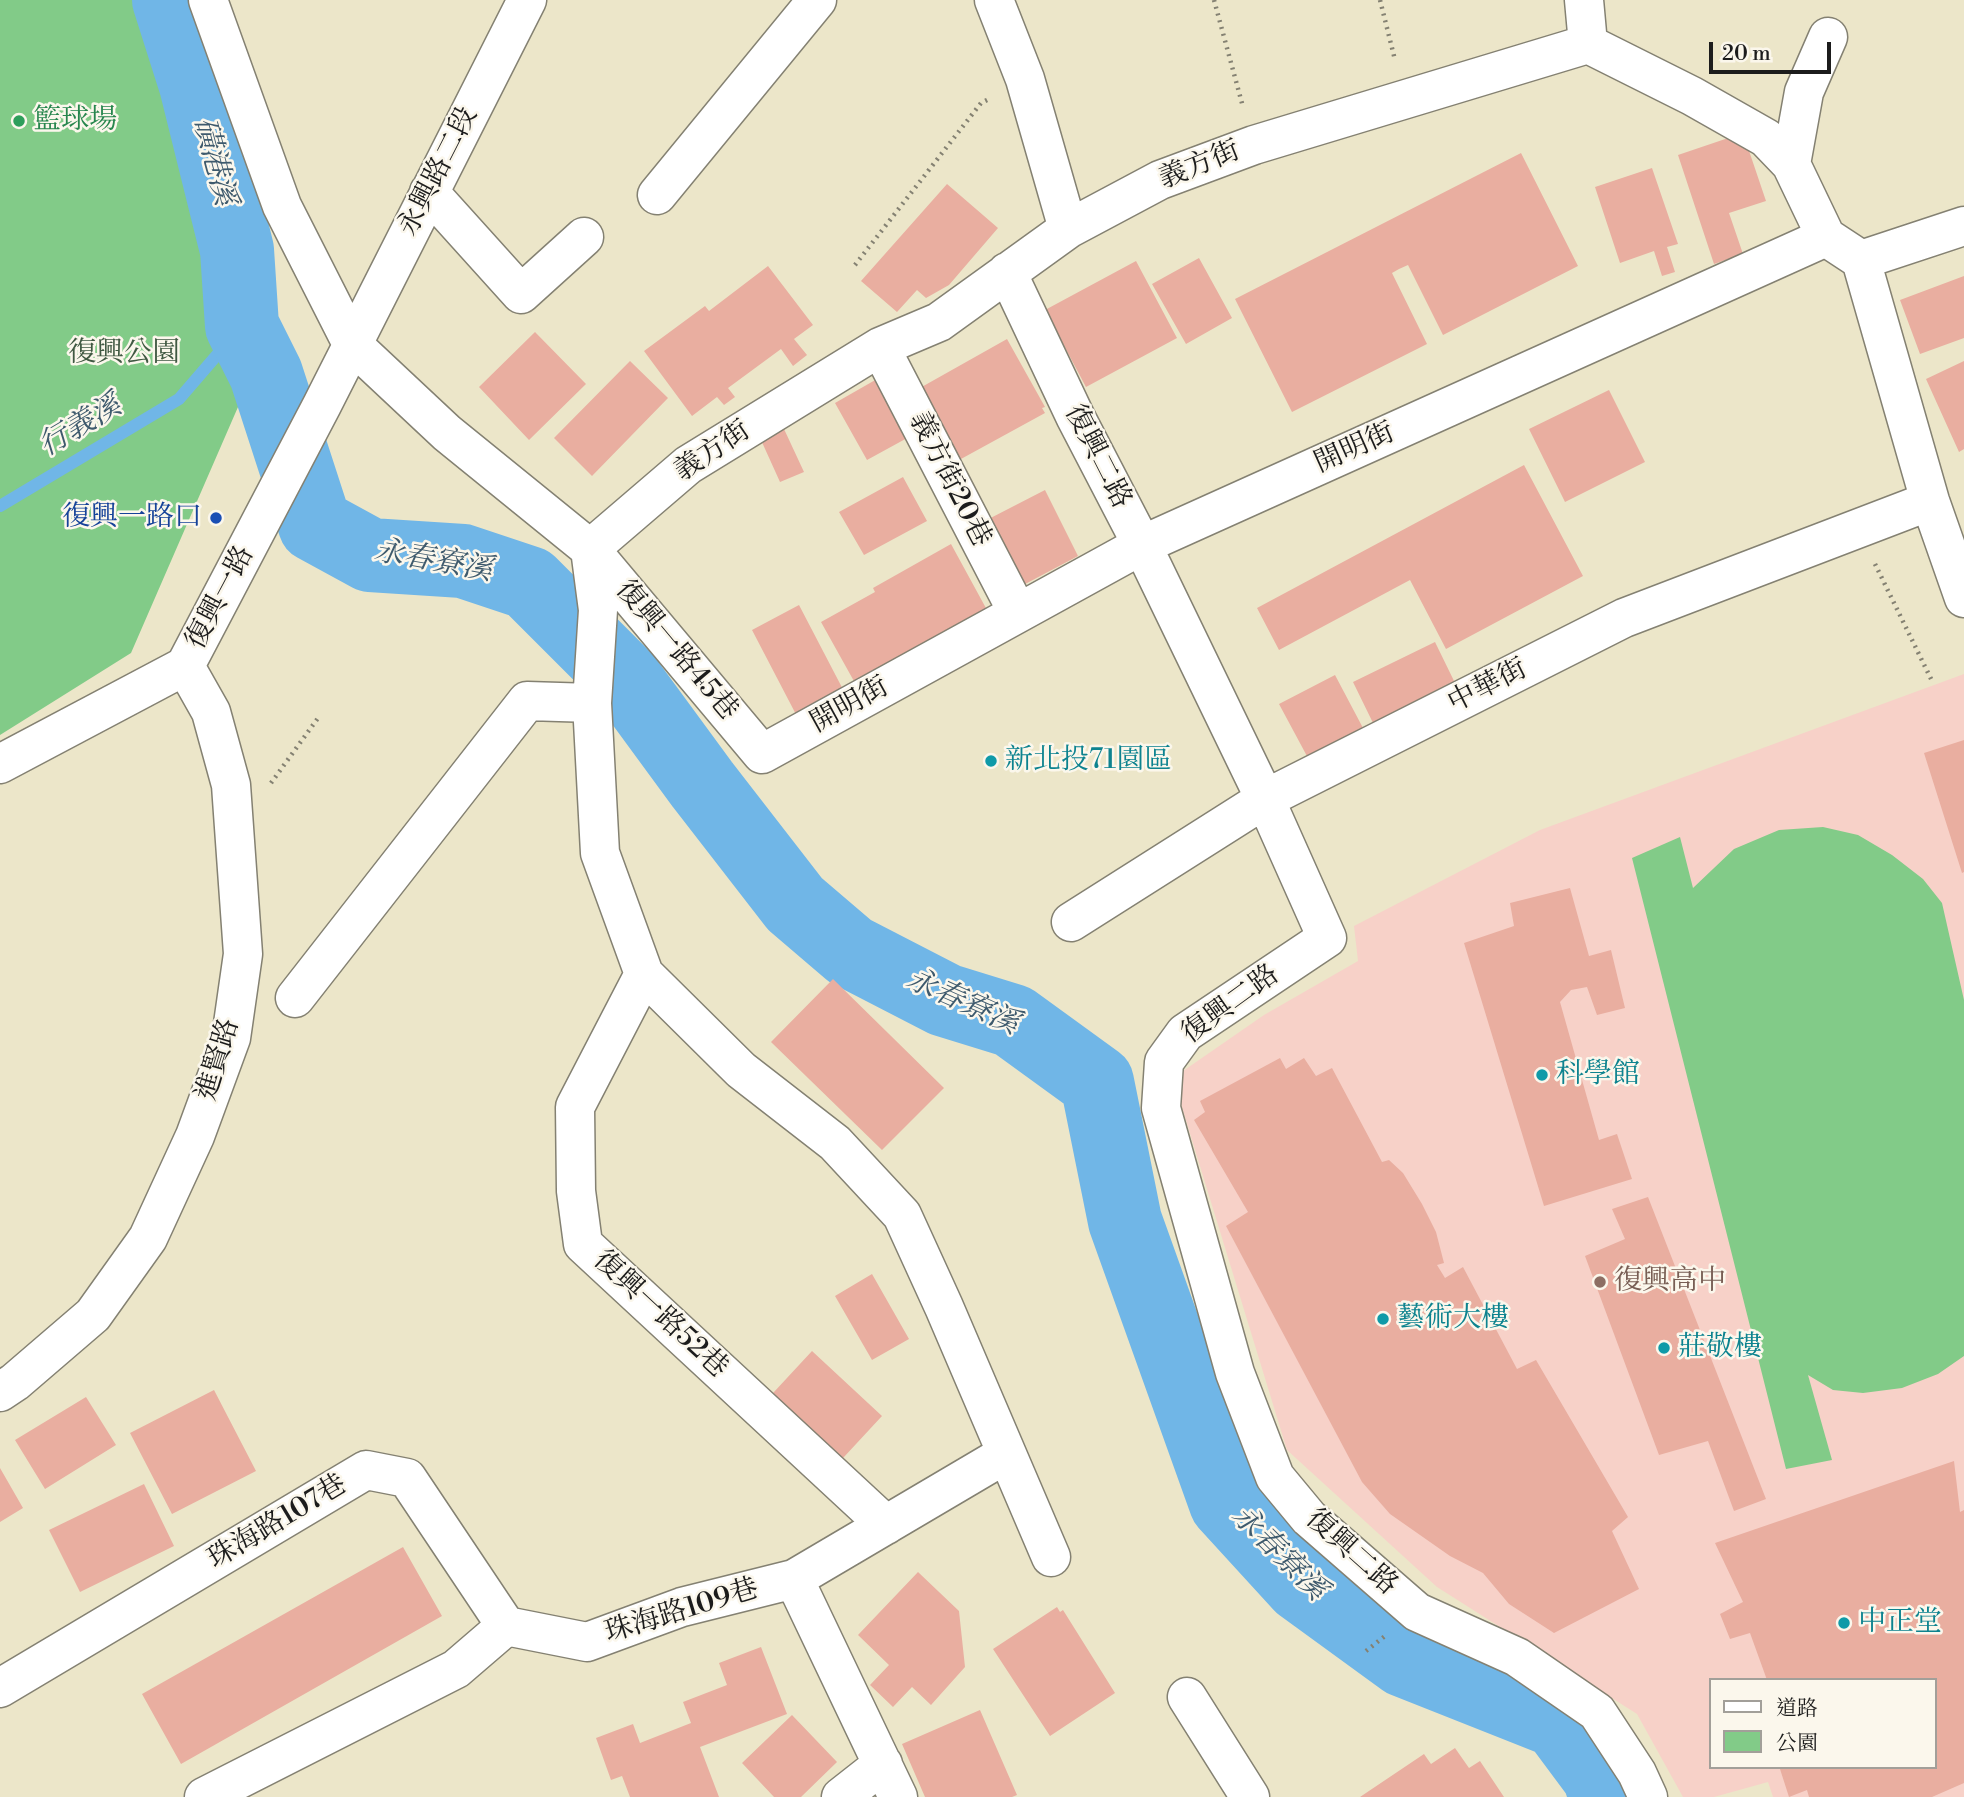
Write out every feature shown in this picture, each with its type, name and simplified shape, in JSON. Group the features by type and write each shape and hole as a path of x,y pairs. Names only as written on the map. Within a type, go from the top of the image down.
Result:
{"street":[{"path":"208,0 282,206 352,344 447,433 590,549 598,610 592,703 600,853 644,974 741,1070 835,1143 902,1215 1051,1557"},
{"name":"永興路二段","path":"352,344 527,0"},
{"path":"657,195 817,0"},
{"path":"994,0 1025,79 1068,229"},
{"path":"1584,0 1588,44 1692,96 1766,138 1791,164 1826,237 1861,260 1930,501 1964,598"},
{"path":"1791,164 1804,92 1828,37"},
{"name":"義方街","path":"590,549 688,465 880,347 939,322 1068,229 1160,180 1254,145 1588,44"},
{"path":"429,192 521,294 584,237"},
{"path":"1861,260 1964,226"},
{"name":"開明街","path":"762,754 1142,545 1826,237"},
{"name":"復興二路","path":"1007,272 1075,416 1142,545 1265,799 1327,938 1185,1033 1164,1062 1161,1108 1235,1373 1275,1477 1309,1518 1417,1612 1517,1657 1597,1712 1637,1773 1648,1797"},
{"name":"復興一路","path":"0,764 185,666 352,344"},
{"name":"義方街20巷","path":"880,347 1018,613"},
{"name":"中華街","path":"1071,922 1265,799 1625,618 1930,501"},
{"name":"復興一路45巷","path":"590,549 762,754"},
{"name":"進賢路","path":"0,1392 93,1315 148,1238 195,1136 231,1038 243,954 231,785 211,712 185,666"},
{"path":"295,998 527,701 592,703"},
{"name":"復興一路52巷","path":"644,974 575,1107 576,1191 583,1244 886,1525"},
{"name":"珠海路109巷","path":"506,1626 587,1642 682,1607 794,1579 1006,1454"},
{"name":"珠海路107巷","path":"0,1688 366,1470 407,1478 506,1626"},
{"path":"794,1579 890,1781 841,1797"},
{"path":"204,1797 456,1668 506,1626"},
{"path":"1187,1697 1251,1797"}],"path":[{"path":"1214,0 1254,145"},
{"path":"1380,0 1405,98"},
{"path":"855,265 981,103 1025,79"},
{"path":"1875,564 1933,684"},
{"path":"234,835 318,718"}],"shaded area":[{"name":"復興高中","path":"1964,674 1964,1797 1773,1797 1768,1782 1714,1797 1683,1797 1637,1714 1437,1587 1287,1450 1173,1078 1264,1015 1358,961 1354,926 1540,830"}],"green space":[{"name":"復興公園","path":"0,0 137,0 179,140 258,361 131,653 0,735"},
{"path":"1823,827 1858,835 1892,855 1923,879 1942,903 1964,1000 1964,1356 1938,1374 1902,1388 1863,1393 1833,1390 1808,1375 1832,1460 1786,1469 1632,858 1680,837 1693,888 1734,849 1779,830"}],"building":[{"path":"1743,133 1766,201 1729,213 1743,254 1714,264 1678,155"},
{"path":"1521,153 1578,266 1443,335 1408,265 1399,269 1392,273 1427,344 1292,412 1235,299"},
{"path":"1652,168 1678,244 1667,247 1675,272 1662,276 1654,251 1620,263 1595,187"},
{"path":"947,184 998,228 949,285 926,298 917,290 897,312 861,281"},
{"path":"1199,258 1232,318 1186,344 1152,284"},
{"path":"1136,261 1177,338 1086,387 1045,310"},
{"path":"768,266 813,325 794,339 807,355 793,366 781,349 728,388 735,397 724,405 717,397 692,416 644,351 705,306 709,311"},
{"path":"1964,276 1964,338 1920,354 1900,300"},
{"path":"535,332 586,384 529,440 479,387"},
{"path":"1007,339 1045,407 1042,408 1045,413 950,465 911,393"},
{"path":"630,361 668,398 592,476 554,438"},
{"path":"1964,361 1964,449 1959,452 1926,379"},
{"path":"877,379 909,437 867,460 835,403"},
{"path":"1609,390 1645,462 1565,502 1529,429"},
{"path":"784,429 804,472 780,482 761,440"},
{"path":"1524,465 1583,576 1446,649 1410,580 1279,650 1257,608"},
{"path":"903,477 927,521 864,555 839,512"},
{"path":"1045,490 1078,556 1012,591 977,525"},
{"path":"951,544 987,610 855,683 821,622 875,592 873,588"},
{"path":"799,605 848,699 801,724 752,630"},
{"path":"1435,642 1456,685 1374,725 1353,682"},
{"path":"1335,675 1363,728 1308,758 1279,704"},
{"path":"1964,740 1964,872 1962,873 1924,753"},
{"name":"科學館","path":"1570,888 1589,956 1611,950 1625,1008 1597,1015 1587,987 1571,990 1560,1002 1599,1140 1617,1134 1632,1179 1544,1206 1464,943 1514,926 1510,903"},
{"path":"833,979 944,1088 882,1150 771,1042"},
{"name":"藝術大樓","path":"1280,1058 1286,1069 1304,1058 1316,1076 1332,1068 1382,1162 1389,1160 1403,1173 1422,1204 1436,1232 1444,1263 1437,1265 1445,1278 1463,1267 1517,1369 1536,1360 1628,1517 1612,1531 1639,1589 1554,1633 1509,1604 1483,1573 1450,1556 1390,1514 1362,1482 1226,1226 1248,1212 1194,1120 1205,1112 1200,1101"},
{"name":"莊敬樓","path":"1648,1197 1766,1499 1734,1511 1708,1441 1659,1455 1585,1256 1625,1239 1612,1209"},
{"path":"872,1274 909,1339 872,1360 835,1296"},
{"path":"812,1351 882,1416 831,1471 761,1406"},
{"path":"214,1390 256,1471 172,1514 130,1433"},
{"path":"86,1397 116,1445 45,1489 15,1440"},
{"name":"中正堂","path":"1954,1461 1960,1512 1964,1510 1964,1783 1932,1797 1809,1797 1807,1790 1789,1797 1780,1769 1936,1769 1936,1678 1766,1678 1750,1633 1730,1639 1720,1614 1743,1602 1715,1543"},
{"path":"0,1468 23,1508 0,1522"},
{"path":"144,1484 174,1546 80,1592 49,1530"},
{"path":"403,1547 442,1616 181,1764 142,1694"},
{"path":"918,1572 959,1611 965,1667 931,1705 912,1687 893,1707 870,1685 889,1665 858,1635"},
{"path":"1057,1607 1060,1612 1063,1610 1115,1693 1050,1736 993,1649"},
{"path":"761,1647 787,1714 700,1747 719,1797 630,1797 622,1776 611,1780 596,1738 633,1724 640,1743 691,1723 683,1702 727,1685 719,1663"},
{"path":"980,1710 1017,1795 925,1797 902,1744"},
{"path":"792,1715 837,1762 801,1797 774,1797 742,1763"},
{"path":"1455,1748 1469,1768 1480,1761 1504,1797 1360,1797 1424,1754 1431,1764"}],"waterway":[{"name":"永春寮溪","path":"169,0 196,85 237,250 242,326 266,374 315,525 370,555 463,561 529,583 625,679 795,904 850,951 945,1000 1013,1021 1097,1082 1125,1221 1226,1503 1301,1585 1404,1660 1558,1721 1599,1776 1606,1797"},
{"name":"行義溪","path":"0,506 179,399 242,326"}],"place":[{"name":"籃球場","path":"19,121"},
{"name":"復興一路口","path":"216,518"},
{"name":"新北投71園區","path":"991,761"},
{"name":"科學館","path":"1542,1075"},
{"name":"復興高中","path":"1600,1282"},
{"name":"藝術大樓","path":"1383,1319"},
{"name":"莊敬樓","path":"1664,1348"},
{"name":"中正堂","path":"1844,1623"}],"water label":[{"name":"磺港溪","path":"213,162"}]}
